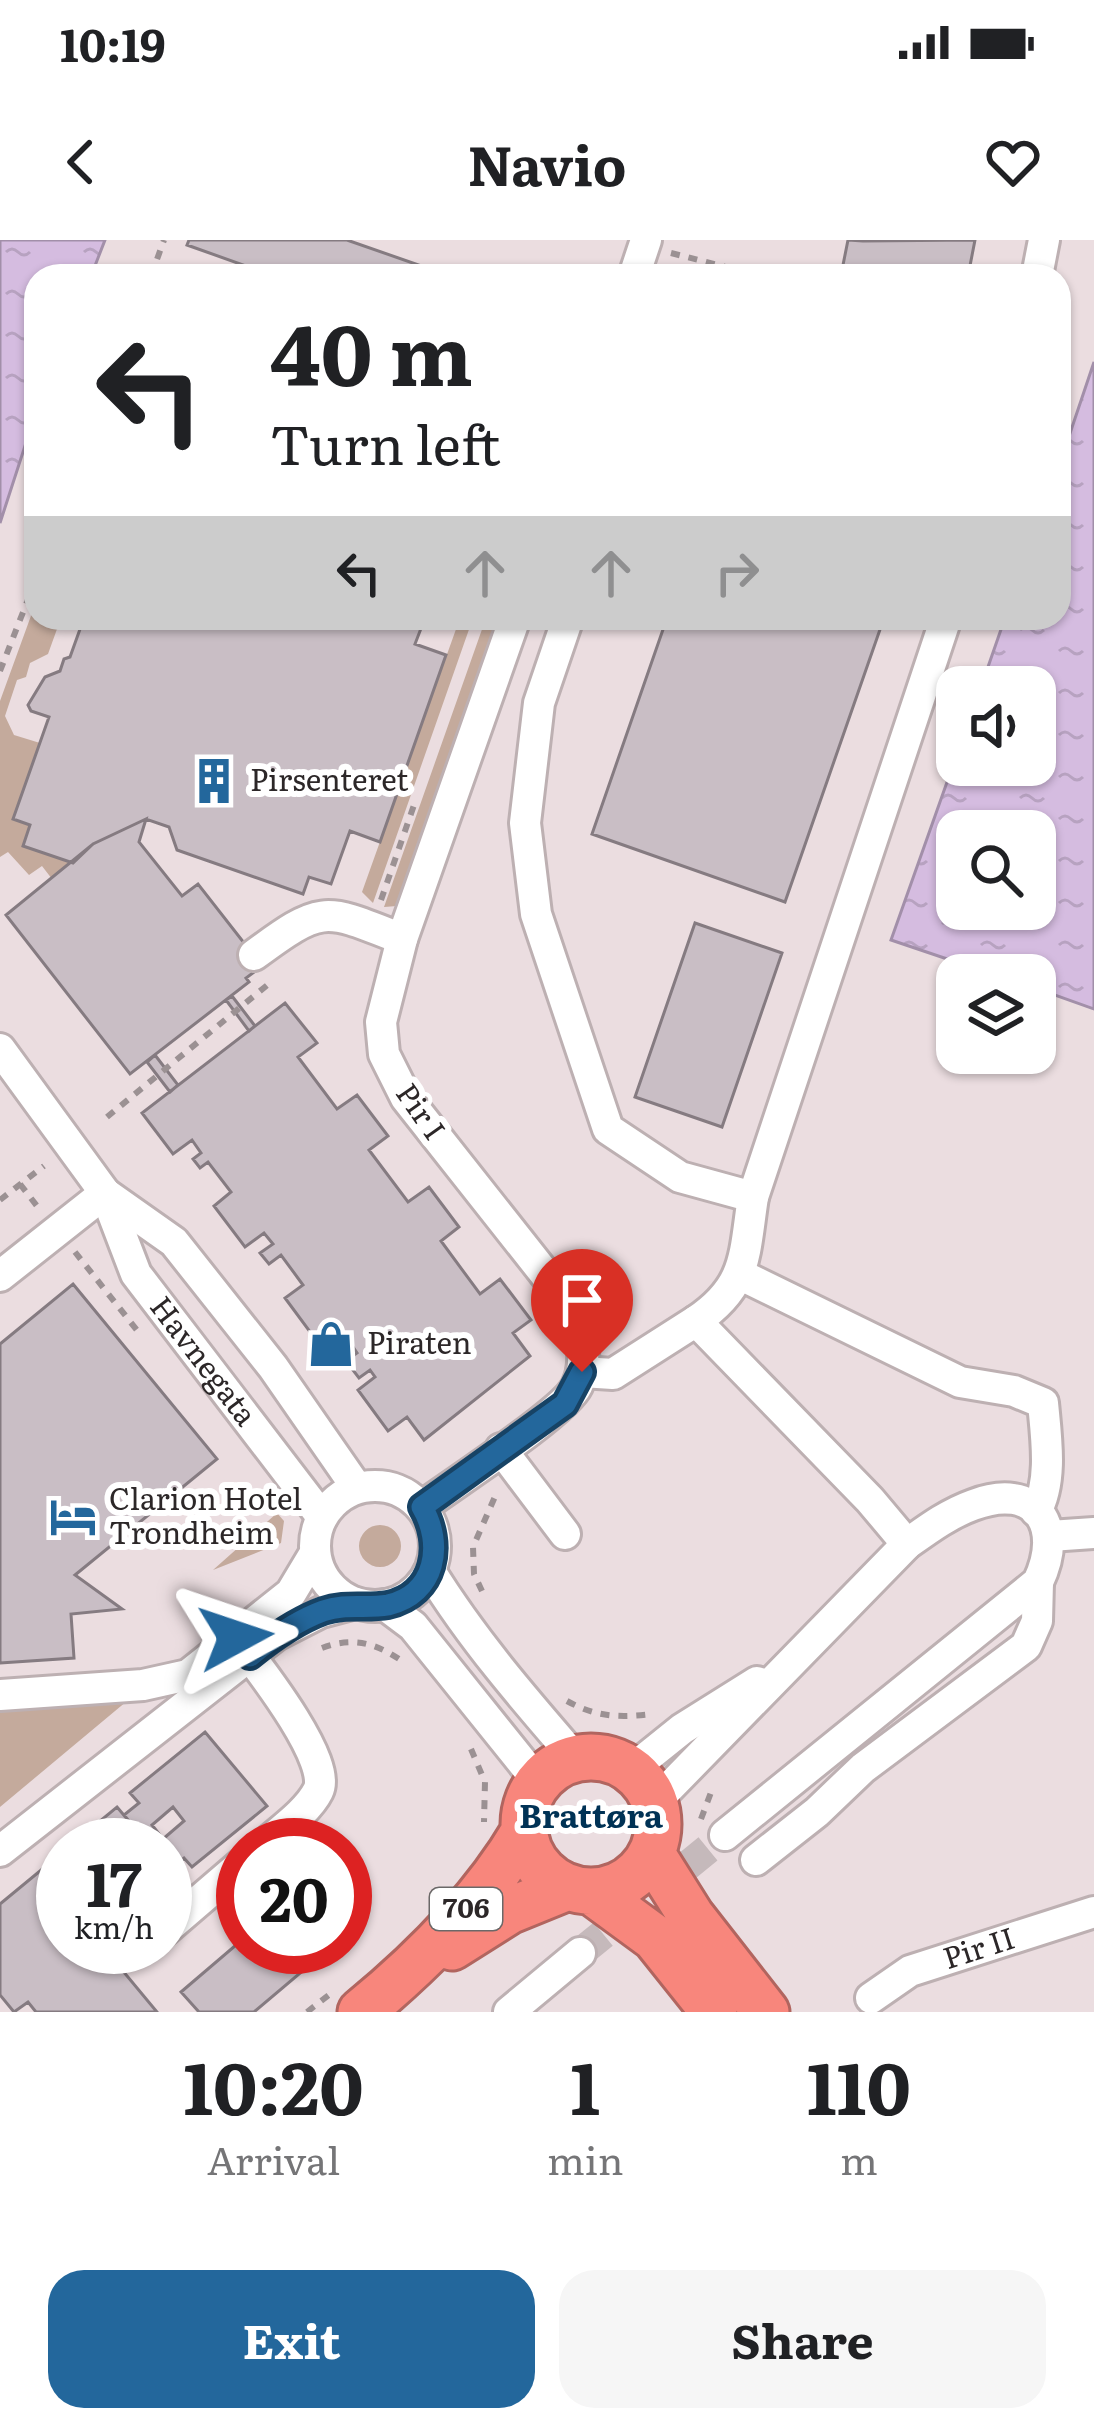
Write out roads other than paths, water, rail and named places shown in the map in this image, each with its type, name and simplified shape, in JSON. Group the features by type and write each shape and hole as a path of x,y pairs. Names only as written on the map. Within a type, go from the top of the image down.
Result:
{"highway":[{"path":"558,1771 614,1761 643,1786 658,1819 652,1854 692,1916 766,2012"},
{"name":"706","path":"503,1831 525,1814 558,1771"},
{"name":"706","path":"503,1831 538,1865 655,1938 714,2012"},
{"name":"706","path":"399,1981 503,1867 503,1831"},
{"name":"706","path":"361,2012 399,1981 509,1911 579,1889 627,1881 652,1854"}],"street":[{"name":"Pir I","path":"511,630 402,939 381,1022 384,1054 406,1098 575,1312 584,1345 582,1372"},
{"path":"564,630 538,703 524,823 536,914 608,1129 680,1178 753,1197"},
{"path":"422,1507 565,1404 582,1372 613,1374 724,1302 741,1275 753,1197 942,630"},
{"path":"264,968 294,926 323,914 352,918 402,939"},
{"name":"Havnegata","path":"0,1049 105,1193 136,1274 322,1517"},
{"path":"0,1276 105,1193"},
{"name":"Havnegata","path":"105,1193 174,1242 273,1367 356,1488"},
{"path":"267,1446 242,1381 168,1274 330,1453"},
{"path":"741,1275 960,1382 1014,1391 1042,1403 1047,1444 1041,1501 1048,1561 1038,1582 1037,1621 1026,1646 863,1768 817,1812 755,1859"},
{"path":"696,1321 907,1544"},
{"path":"501,1449 565,1534"},
{"path":"0,1695 143,1684 188,1675 243,1647 321,1612 404,1599 430,1571 436,1538 422,1507 392,1487 356,1488 342,1495 322,1517 315,1553 291,1593 243,1647 0,1851"},
{"path":"643,1786 704,1755 907,1544 941,1519 1000,1498 1029,1505 1043,1523 1094,1533"},
{"path":"315,1553 324,1578 338,1593 413,1627 558,1771"},
{"path":"430,1571 507,1679 558,1771"},
{"path":"713,1833 1038,1582"},
{"path":"243,1647 321,1768 317,1793 292,1818"},
{"path":"192,1907 216,1886"},
{"name":"Pir II","path":"871,1998 910,1971 1094,1912"},
{"path":"509,2012 580,1953"}],"water":[{"path":"0,240 105,240 96,264 24,264 24,449 0,523"},
{"path":"1094,362 1094,1009 1056,995 1056,954 936,955 891,940 936,813 936,930 1056,930 1056,810 937,810 946,786 1056,786 1056,666 988,666 1001,630 1071,630 1071,430"}],"tunnel":[{"path":"580,1953 725,1835"}],"place":[{"name":"Pirsenteret","path":"214,781"},
{"name":"Piraten","path":"331,1344"},
{"name":"Clarion Hotel Trondheim","path":"73,1517"}],"district":[{"name":"Brattøra","path":"591,1816"}]}
